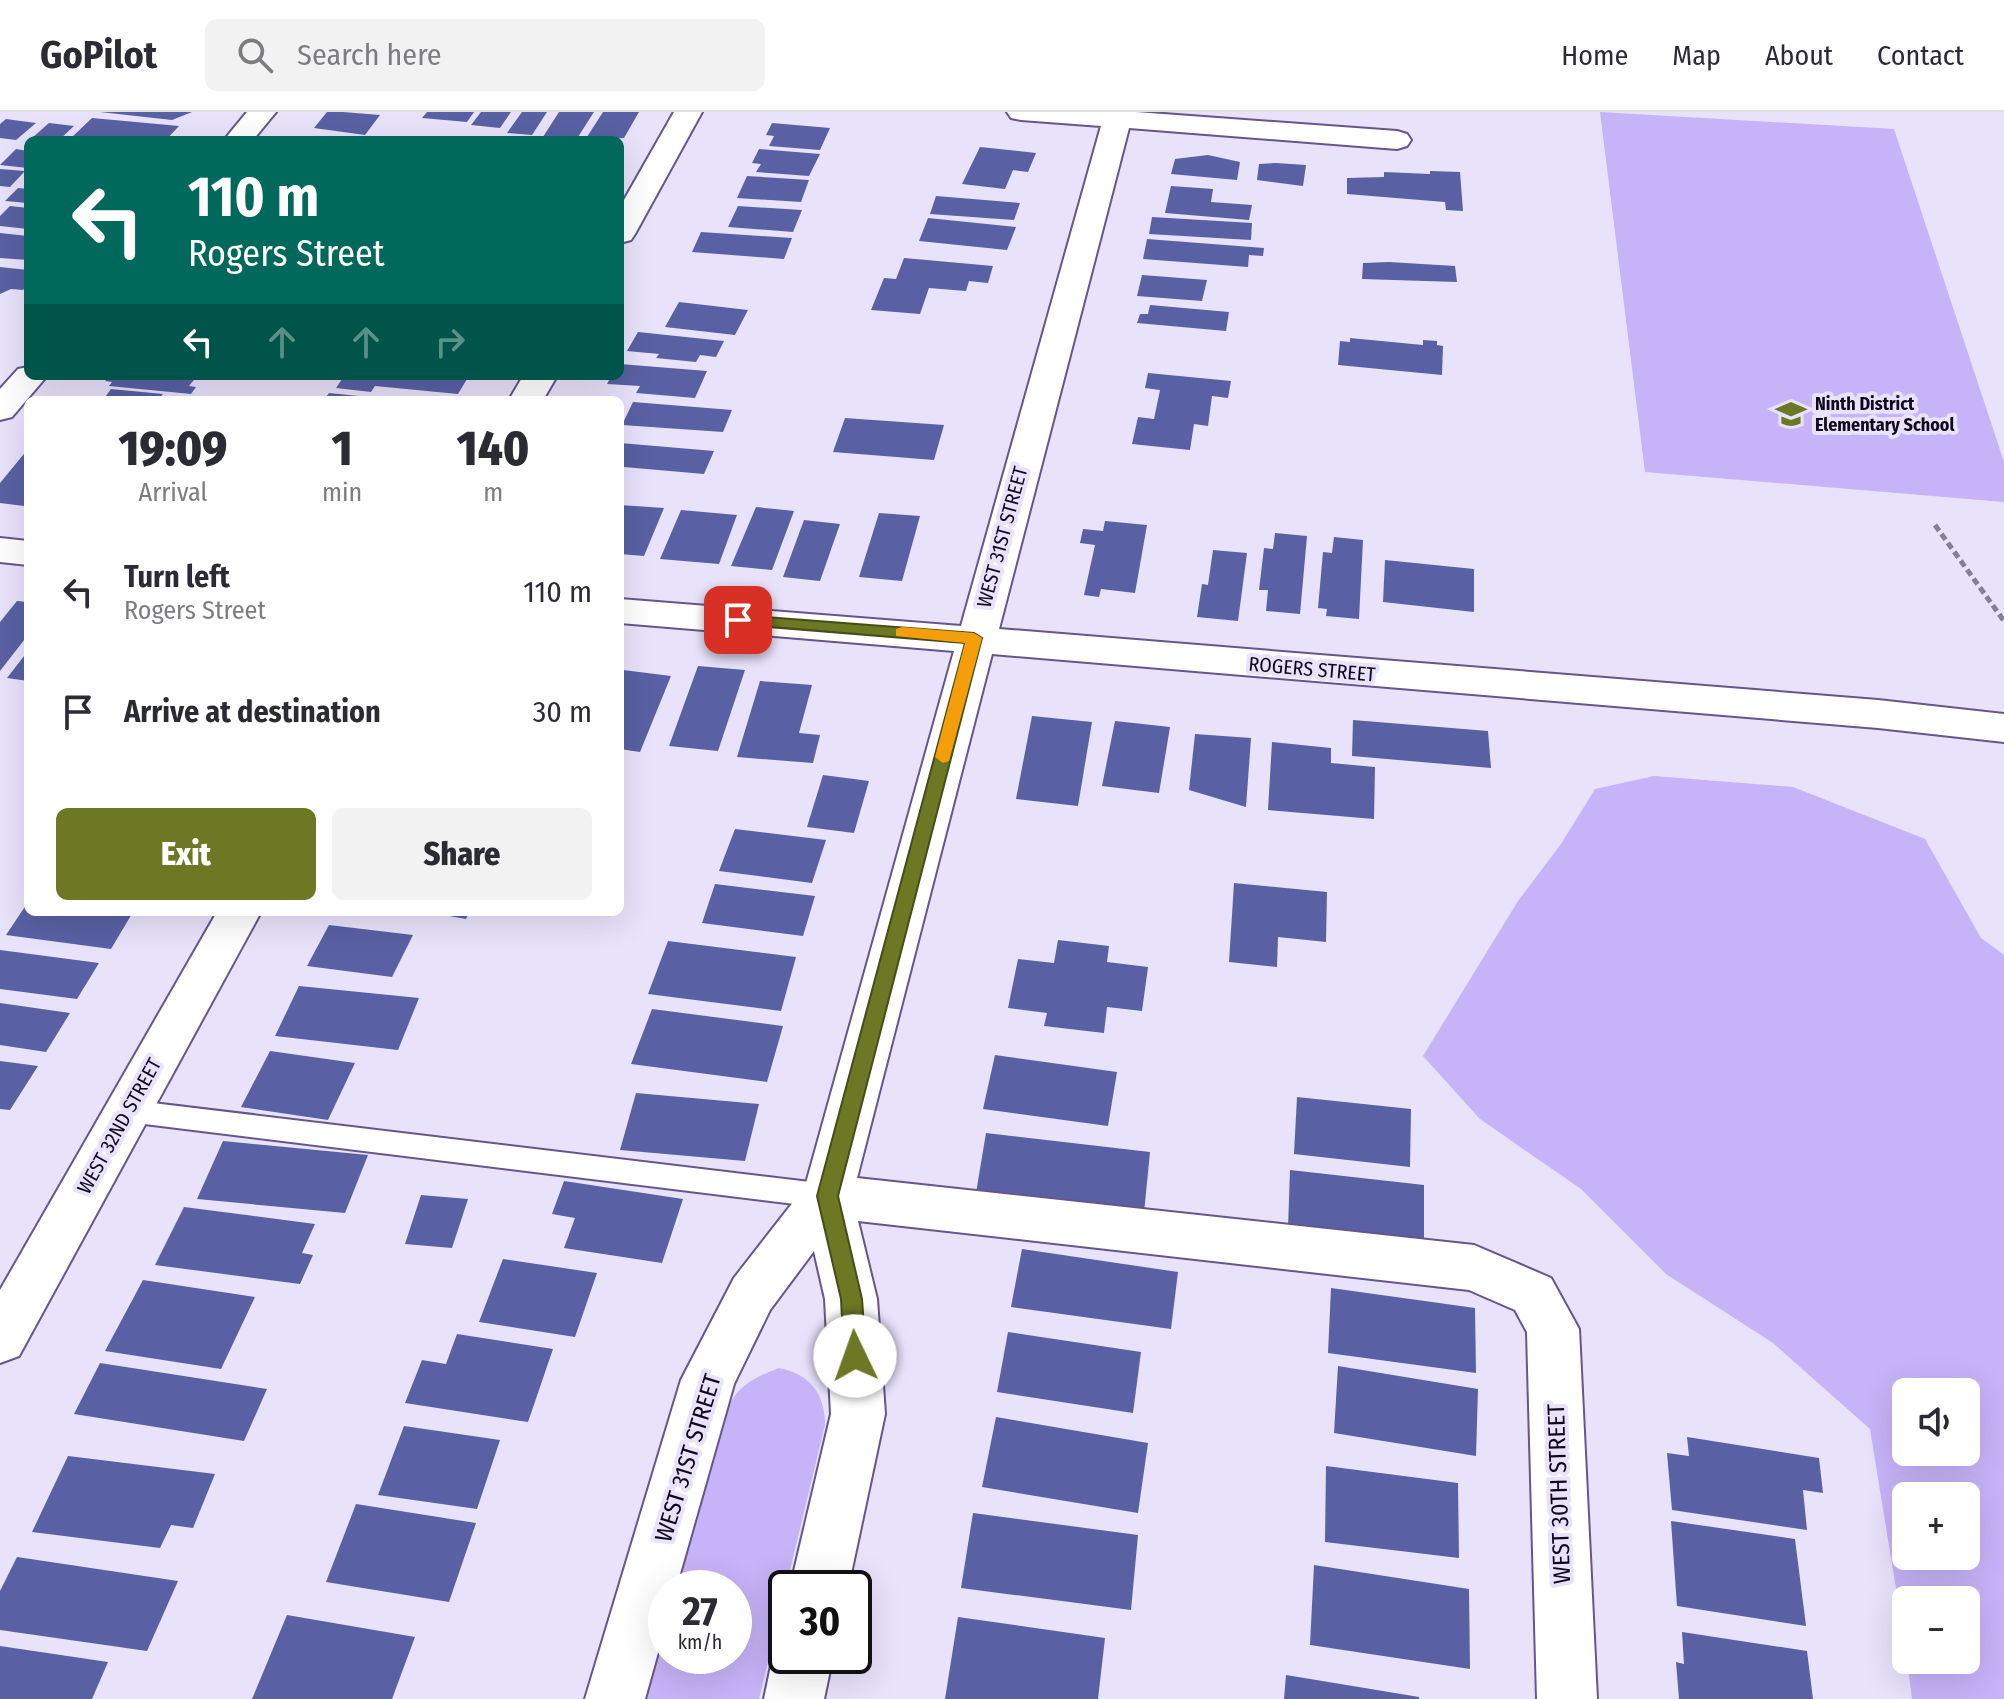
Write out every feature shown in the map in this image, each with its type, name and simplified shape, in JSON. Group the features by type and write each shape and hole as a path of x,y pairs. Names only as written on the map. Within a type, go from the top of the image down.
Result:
{"street":[{"path":"241,136 262,112"},
{"path":"624,227 688,112"},
{"path":"1021,112 1119,116 1397,140"},
{"name":"WEST 31ST STREET","path":"615,1699 708,1380 752,1294 827,1196 974,638 1119,116"},
{"path":"0,410 26,380"},
{"path":"0,550 24,553"},
{"name":"ROGERS STREET","path":"624,611 974,638 2004,728"},
{"name":"WEST 32ND STREET","path":"0,1339 237,916"},
{"name":"WEST 31ST STREET","path":"823,1570 858,1414 851,1299 827,1196"},
{"name":"WEST 30TH STREET","path":"827,1196 1474,1268 1533,1294 1553,1329 1567,1699"},
{"path":"794,1699 799,1674"}],"lane":[{"path":"128,1111 827,1196"}],"path":[{"path":"1935,525 2004,621"}],"shaded area":[{"path":"1600,112 1894,129 2004,462 2004,502 1645,472"},
{"path":"1654,776 1793,787 1925,839 1981,938 2004,955 2004,1699 1912,1699 1909,1674 1980,1674 1980,1586 1896,1586 1893,1570 1980,1570 1980,1482 1892,1482 1892,1564 1870,1429 1773,1343 1666,1274 1581,1189 1480,1119 1423,1056 1518,901 1561,844 1595,789"},
{"path":"779,1368 808,1381 819,1395 825,1425 790,1570 768,1570 768,1662 759,1699 645,1699 652,1674 752,1674 752,1570 680,1570 720,1427 737,1393 762,1375"}],"building":[{"path":"100,112 192,112 172,120"},
{"path":"327,112 380,115 365,135 314,128"},
{"path":"427,112 474,112 467,122 422,118"},
{"path":"481,112 511,112 500,128 471,125"},
{"path":"522,112 547,112 532,135 507,133"},
{"path":"559,112 594,112 579,136 544,136"},
{"path":"603,112 639,112 624,138 588,136"},
{"path":"92,118 179,126 170,136 73,136"},
{"path":"6,119 36,123 16,140 0,138 0,124"},
{"path":"49,123 74,126 63,136 34,136"},
{"path":"772,123 830,128 820,150 769,146 774,136 766,135"},
{"path":"980,147 1036,153 1028,172 1013,170 1005,189 962,184"},
{"path":"16,149 24,150 24,168 0,165"},
{"path":"759,149 820,154 809,176 756,172 761,164 752,163"},
{"path":"1208,155 1240,162 1237,180 1171,174 1175,159"},
{"path":"1259,164 1306,165 1303,186 1257,180"},
{"path":"0,169 24,171 10,187 0,186"},
{"path":"1430,171 1460,172 1463,211 1446,210 1445,202 1347,194 1347,178 1384,177 1384,172 1430,174"},
{"path":"747,176 809,180 801,202 737,198"},
{"path":"1171,186 1213,189 1211,202 1252,205 1249,220 1165,213"},
{"path":"18,188 24,189 24,203 5,201"},
{"path":"936,196 1020,203 1014,220 930,214"},
{"path":"10,206 24,208 24,229 0,226 0,216"},
{"path":"738,206 802,210 793,232 728,227"},
{"path":"1152,217 1252,223 1251,240 1149,234"},
{"path":"928,218 1016,227 1007,250 919,241"},
{"path":"701,232 792,238 784,259 692,252"},
{"path":"0,233 24,236 24,260 0,258"},
{"path":"1147,239 1264,248 1263,256 1249,255 1248,267 1143,259"},
{"path":"904,258 993,266 988,283 969,281 966,291 929,288 920,314 871,310 884,278 896,279"},
{"path":"1363,263 1455,266 1457,282 1362,279"},
{"path":"0,267 24,270 23,290 11,289 0,294"},
{"path":"1142,275 1207,280 1202,301 1137,296"},
{"path":"679,302 748,310 735,335 665,327"},
{"path":"1150,305 1229,312 1226,331 1137,323 1140,314 1148,314"},
{"path":"638,332 724,341 716,357 700,355 696,362 656,358 659,354 627,351"},
{"path":"1350,338 1423,345 1423,340 1437,341 1437,345 1443,346 1442,375 1338,365 1340,341 1350,342"},
{"path":"624,364 707,371 695,398 636,393 640,386 607,384 609,380 624,380"},
{"path":"1148,373 1231,381 1228,398 1212,396 1208,426 1194,424 1190,450 1132,444 1138,417 1154,419 1160,390 1145,388"},
{"path":"194,380 189,386 196,387 191,394 109,386 112,382 105,381"},
{"path":"341,380 466,380 458,394 375,386 371,392 336,388"},
{"path":"111,389 163,394 161,396 106,396"},
{"path":"329,393 358,396 327,396"},
{"path":"633,402 732,410 723,432 624,425"},
{"path":"845,418 944,425 934,460 833,452"},
{"path":"624,443 714,451 704,474 624,467"},
{"path":"24,454 24,506 0,503 0,483"},
{"path":"624,505 664,508 644,556 624,554"},
{"path":"756,507 794,511 772,570 731,566"},
{"path":"681,510 737,515 719,564 660,559"},
{"path":"879,513 920,516 902,581 859,577"},
{"path":"804,520 840,524 820,581 783,577"},
{"path":"1105,521 1147,525 1135,593 1101,589 1099,597 1084,595 1095,545 1080,543 1083,529 1103,531"},
{"path":"1275,533 1307,536 1300,614 1266,611 1268,590 1259,590 1264,548 1273,549"},
{"path":"1334,537 1363,540 1359,619 1326,616 1327,609 1318,608 1323,552 1332,553"},
{"path":"1213,550 1247,553 1238,621 1197,617 1202,584 1208,585"},
{"path":"1385,560 1474,569 1474,612 1383,602"},
{"path":"17,601 24,602 24,640 0,671 0,622"},
{"path":"24,656 24,680 7,678"},
{"path":"698,666 745,670 718,751 669,746"},
{"path":"624,670 671,676 640,752 624,750"},
{"path":"760,681 812,685 799,733 820,735 813,763 737,757"},
{"path":"1032,716 1092,722 1078,806 1016,799"},
{"path":"1353,720 1488,731 1491,768 1352,756"},
{"path":"1115,721 1170,727 1159,793 1102,786"},
{"path":"1195,734 1251,738 1246,807 1189,790"},
{"path":"1272,742 1331,748 1331,763 1375,767 1374,819 1268,810"},
{"path":"823,775 869,781 854,833 807,827"},
{"path":"735,829 826,840 812,883 719,871"},
{"path":"1234,883 1327,892 1326,942 1278,937 1277,967 1229,962"},
{"path":"715,884 815,896 803,936 702,923"},
{"path":"24,908 24,916 131,916 111,949 6,935"},
{"path":"329,925 413,935 392,977 307,966"},
{"path":"1058,940 1109,946 1107,962 1148,967 1142,1011 1107,1007 1104,1033 1044,1026 1047,1013 1008,1008 1018,959 1054,963"},
{"path":"668,941 796,957 781,1011 648,994"},
{"path":"0,950 99,963 77,999 0,989"},
{"path":"299,986 419,998 398,1050 275,1036"},
{"path":"0,1003 70,1013 46,1052 0,1045"},
{"path":"652,1009 783,1026 767,1082 631,1064"},
{"path":"270,1051 355,1063 328,1120 241,1107"},
{"path":"995,1055 1117,1072 1108,1126 983,1109"},
{"path":"0,1061 38,1066 10,1110 0,1109"},
{"path":"636,1093 759,1104 745,1161 620,1150"},
{"path":"1297,1097 1411,1109 1410,1167 1294,1154"},
{"path":"986,1133 1150,1152 1144,1213 976,1193"},
{"path":"223,1141 368,1155 345,1213 197,1199"},
{"path":"1290,1170 1424,1185 1424,1244 1288,1228"},
{"path":"564,1181 683,1199 662,1263 564,1248 575,1218 552,1214"},
{"path":"421,1195 468,1199 452,1248 405,1244"},
{"path":"184,1207 315,1224 302,1253 313,1255 300,1284 155,1265"},
{"path":"1022,1249 1178,1272 1171,1329 1011,1307"},
{"path":"503,1259 597,1273 575,1337 479,1322"},
{"path":"143,1280 255,1297 221,1369 105,1351"},
{"path":"1331,1288 1475,1308 1476,1373 1328,1353"},
{"path":"1008,1332 1141,1352 1133,1413 997,1392"},
{"path":"457,1334 553,1349 528,1422 405,1403 422,1360 446,1364"},
{"path":"100,1363 267,1389 244,1441 74,1414"},
{"path":"1338,1366 1478,1389 1476,1456 1334,1433"},
{"path":"996,1417 1148,1443 1138,1513 982,1487"},
{"path":"404,1426 500,1440 477,1509 378,1495"},
{"path":"1687,1437 1819,1458 1823,1493 1803,1490 1807,1530 1672,1510 1667,1453 1689,1456"},
{"path":"68,1456 215,1474 193,1528 171,1525 160,1548 32,1532"},
{"path":"1326,1466 1458,1483 1459,1558 1325,1542"},
{"path":"356,1504 476,1523 449,1602 326,1582"},
{"path":"973,1513 1138,1535 1131,1610 961,1588"},
{"path":"1671,1521 1795,1539 1806,1626 1677,1606"},
{"path":"17,1557 178,1581 147,1651 0,1630 0,1591"},
{"path":"1314,1565 1469,1589 1470,1669 1310,1645"},
{"path":"287,1615 415,1637 392,1699 252,1699"},
{"path":"958,1617 1105,1638 1098,1699 945,1699"},
{"path":"1682,1632 1807,1651 1813,1699 1679,1699 1676,1662 1684,1664"},
{"path":"0,1646 108,1662 92,1699 0,1699"},
{"path":"1286,1675 1419,1697 1419,1699 1284,1699"}],"slow traffic":[{"path":"902,633 974,638 943,757"}],"place":[{"name":"Ninth District Elementary School","path":"1791,414"}],"route":[{"path":"738,620 974,638 827,1196 851,1299 855,1356"}]}
